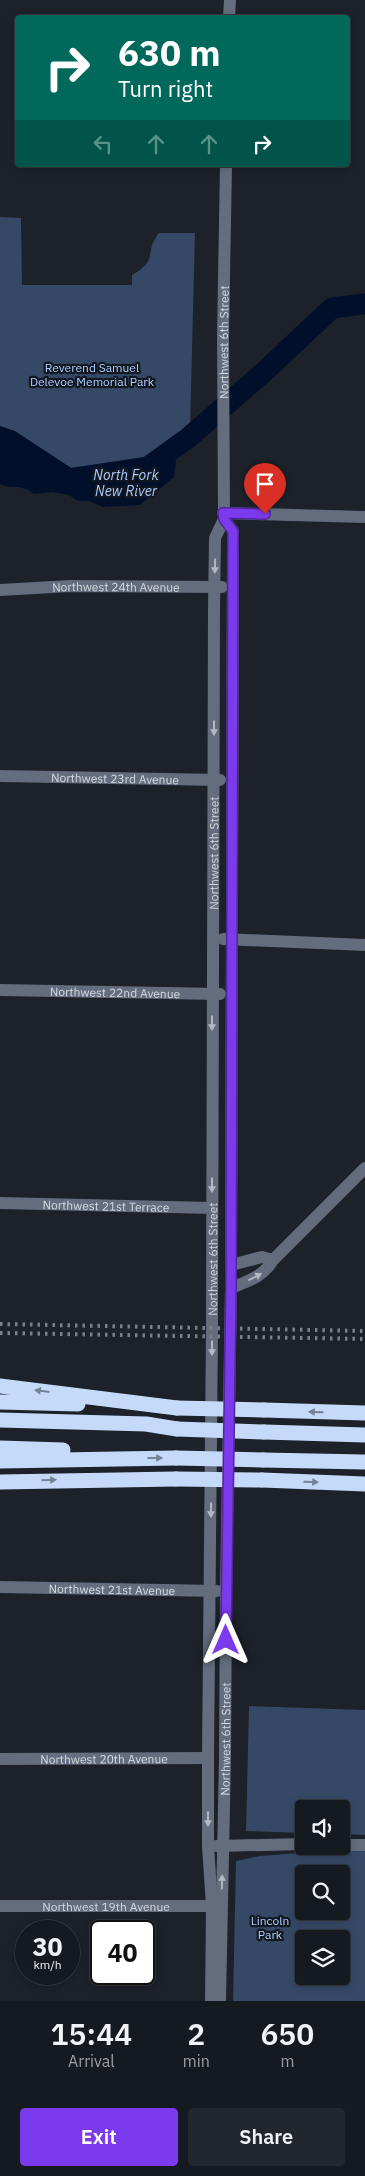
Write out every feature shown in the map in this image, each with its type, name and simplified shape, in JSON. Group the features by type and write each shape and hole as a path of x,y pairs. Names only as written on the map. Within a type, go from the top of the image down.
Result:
{"highway":[{"path":"0,1386 177,1408"},
{"path":"0,1402 365,1413"},
{"path":"0,1420 146,1424 177,1429"},
{"path":"0,1427 177,1429 365,1435"},
{"path":"0,1448 60,1450 134,1458"},
{"path":"0,1461 176,1458 365,1462"},
{"path":"0,1482 176,1479 365,1484"}],"street":[{"path":"229,15 230,0"},
{"name":"Northwest 6th Street","path":"211,2001 212,1906 208,1846 208,1758 214,588 215,538 224,516 223,335 226,167"},
{"path":"224,516 365,517"},
{"name":"Northwest 6th Street","path":"220,2001 222,1846 226,1758 226,1591 231,1288 230,939 233,531 224,516"},
{"name":"Northwest 24th Avenue","path":"0,590 70,586 232,587"},
{"name":"Northwest 23rd Avenue","path":"0,776 231,780"},
{"path":"212,939 365,945"},
{"name":"Northwest 22nd Avenue","path":"0,990 231,994"},
{"path":"231,1288 259,1276 267,1270 273,1260 365,1168"},
{"name":"Northwest 21st Terrace","path":"0,1203 212,1208"},
{"path":"231,1265 262,1257 273,1260"},
{"name":"Northwest 21st Avenue","path":"0,1587 226,1591"},
{"name":"Northwest 20th Avenue","path":"0,1758 208,1758"},
{"path":"208,1846 295,1844"},
{"path":"350,1845 365,1845"},
{"name":"Northwest 19th Avenue","path":"0,1906 212,1906"}],"green space":[{"name":"Reverend Samuel Delevoe Memorial Park","path":"0,217 21,218 22,285 132,285 132,275 149,260 154,240 159,233 195,233 190,430 145,457 71,468 15,432 0,426"},
{"path":"249,1706 365,1710 365,1835 350,1834 350,1800 295,1800 295,1833 246,1831"},
{"name":"Lincoln Park","path":"350,1851 365,1851 365,2001 233,2001 236,1861 260,1856 295,1853 295,1855 350,1855"}],"water":[{"name":"North Fork New River","path":"0,426 15,431 71,468 145,457 162,447 176,461 174,477 140,505 103,507 89,501 78,501 69,495 53,492 34,494 25,489 5,486 0,484"}],"waterway":[{"name":"North Fork New River","path":"145,469 188,438 265,371 332,308 365,304"}],"railway":[{"path":"0,1324 365,1331"},
{"path":"0,1333 365,1339"}],"route":[{"path":"226,1640 231,1288 230,923 233,531 224,519 223,513 265,514"}]}
